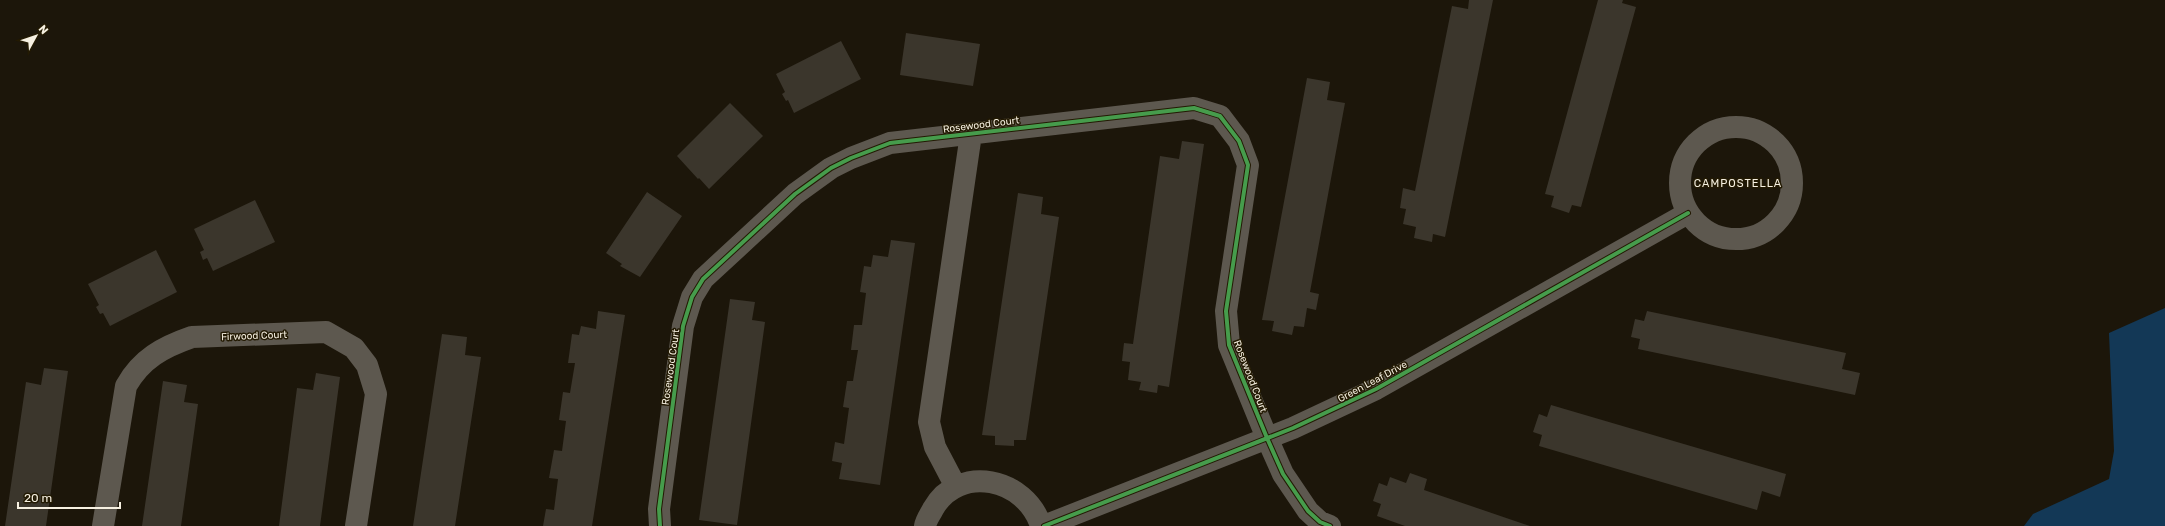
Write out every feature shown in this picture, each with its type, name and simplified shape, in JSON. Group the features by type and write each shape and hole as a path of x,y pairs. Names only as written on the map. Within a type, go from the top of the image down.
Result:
{"street":[{"name":"Rosewood Court","path":"660,526 659,509 683,326 692,297 703,279 795,194 831,168 851,158 890,143 1194,108 1220,116 1239,141 1248,165 1226,311 1229,346 1266,438 1284,474 1308,511 1320,522 1330,526"},
{"path":"1726,128 1748,128 1769,137 1784,153 1791,174 1791,196 1782,216 1766,231 1745,238 1723,238 1703,229 1688,213 1681,192 1681,170 1690,150 1706,135 1726,128"},
{"path":"956,487 935,447 930,422 971,134"},
{"name":"Green Leaf Drive","path":"1044,526 1327,413 1376,389 1688,213"},
{"name":"Firwood Court","path":"103,526 126,386 134,372 147,359 173,344 192,337 326,332 354,348 363,359 367,365 376,394 356,526"},
{"path":"925,526 937,502 956,487 979,481 1002,484 1023,496 1037,515 1041,526"}],"water":[{"path":"2165,308 2165,526 2024,526 2033,514 2109,479 2114,451 2109,333"}],"building":[{"path":"1469,0 1493,0 1445,237 1433,234 1432,242 1414,238 1416,227 1403,224 1406,209 1400,208 1403,188 1415,191 1452,6 1468,9"},
{"path":"1598,0 1623,0 1622,3 1636,7 1581,207 1572,205 1569,213 1551,207 1554,196 1545,194"},
{"path":"906,33 980,44 973,86 900,75"},
{"path":"841,41 861,79 794,113 788,100 786,101 782,94 785,92 776,74"},
{"path":"1307,78 1330,82 1327,100 1345,103 1310,292 1319,294 1316,310 1307,308 1304,327 1294,326 1292,335 1272,331 1274,321 1262,320"},
{"path":"730,103 763,136 709,189 677,156"},
{"path":"1182,141 1204,144 1169,387 1158,385 1157,393 1139,390 1141,382 1128,380 1130,362 1122,361 1124,343 1133,344 1160,156 1179,159"},
{"path":"647,192 682,216 640,277 620,266 622,264 606,253"},
{"path":"1018,193 1043,197 1041,214 1059,217 1026,440 1014,440 1014,446 995,445 995,436 982,435"},
{"path":"255,200 275,242 213,271 207,258 203,260 200,252 204,250 194,229"},
{"path":"891,240 915,243 880,485 839,479 842,463 832,461 835,442 844,444 849,408 843,407 847,381 853,381 858,350 851,350 854,325 862,325 866,293 860,292 864,266 871,267 873,255 888,257"},
{"path":"156,250 177,292 110,326 103,313 100,314 96,307 99,305 88,284"},
{"path":"730,299 755,302 752,320 765,322 737,525 699,520"},
{"path":"598,311 625,315 592,526 543,526 546,509 554,510 558,479 549,478 554,450 562,451 566,421 559,420 563,392 570,393 575,363 568,363 572,334 579,335 581,326 596,329"},
{"path":"1647,311 1846,353 1842,369 1860,373 1855,395 1638,349 1640,339 1631,337 1635,319 1644,321"},
{"path":"442,334 467,337 465,355 481,357 455,526 413,526"},
{"path":"44,368 68,371 46,526 5,526 26,382 41,385"},
{"path":"316,373 340,377 320,526 279,526 297,388 313,390"},
{"path":"163,381 187,385 184,402 198,404 181,526 142,526"},
{"path":"1551,405 1786,474 1780,497 1762,491 1757,510 1539,446 1542,435 1533,432 1539,414 1547,417"},
{"path":"1410,473 1427,479 1424,490 1530,526 1405,526 1377,516 1381,504 1373,501 1379,483 1387,486 1390,477 1406,483"}],"cycle path":[{"path":"660,526 659,509 683,326 692,297 703,279 795,194 831,168 851,158 890,143 1194,108 1220,116 1239,141 1248,165 1226,311 1229,345 1283,474 1308,511 1320,522 1330,526"},
{"path":"1044,526 1293,428 1376,389 1688,213"}],"district":[{"name":"CAMPOSTELLA","path":"1738,183"}]}
